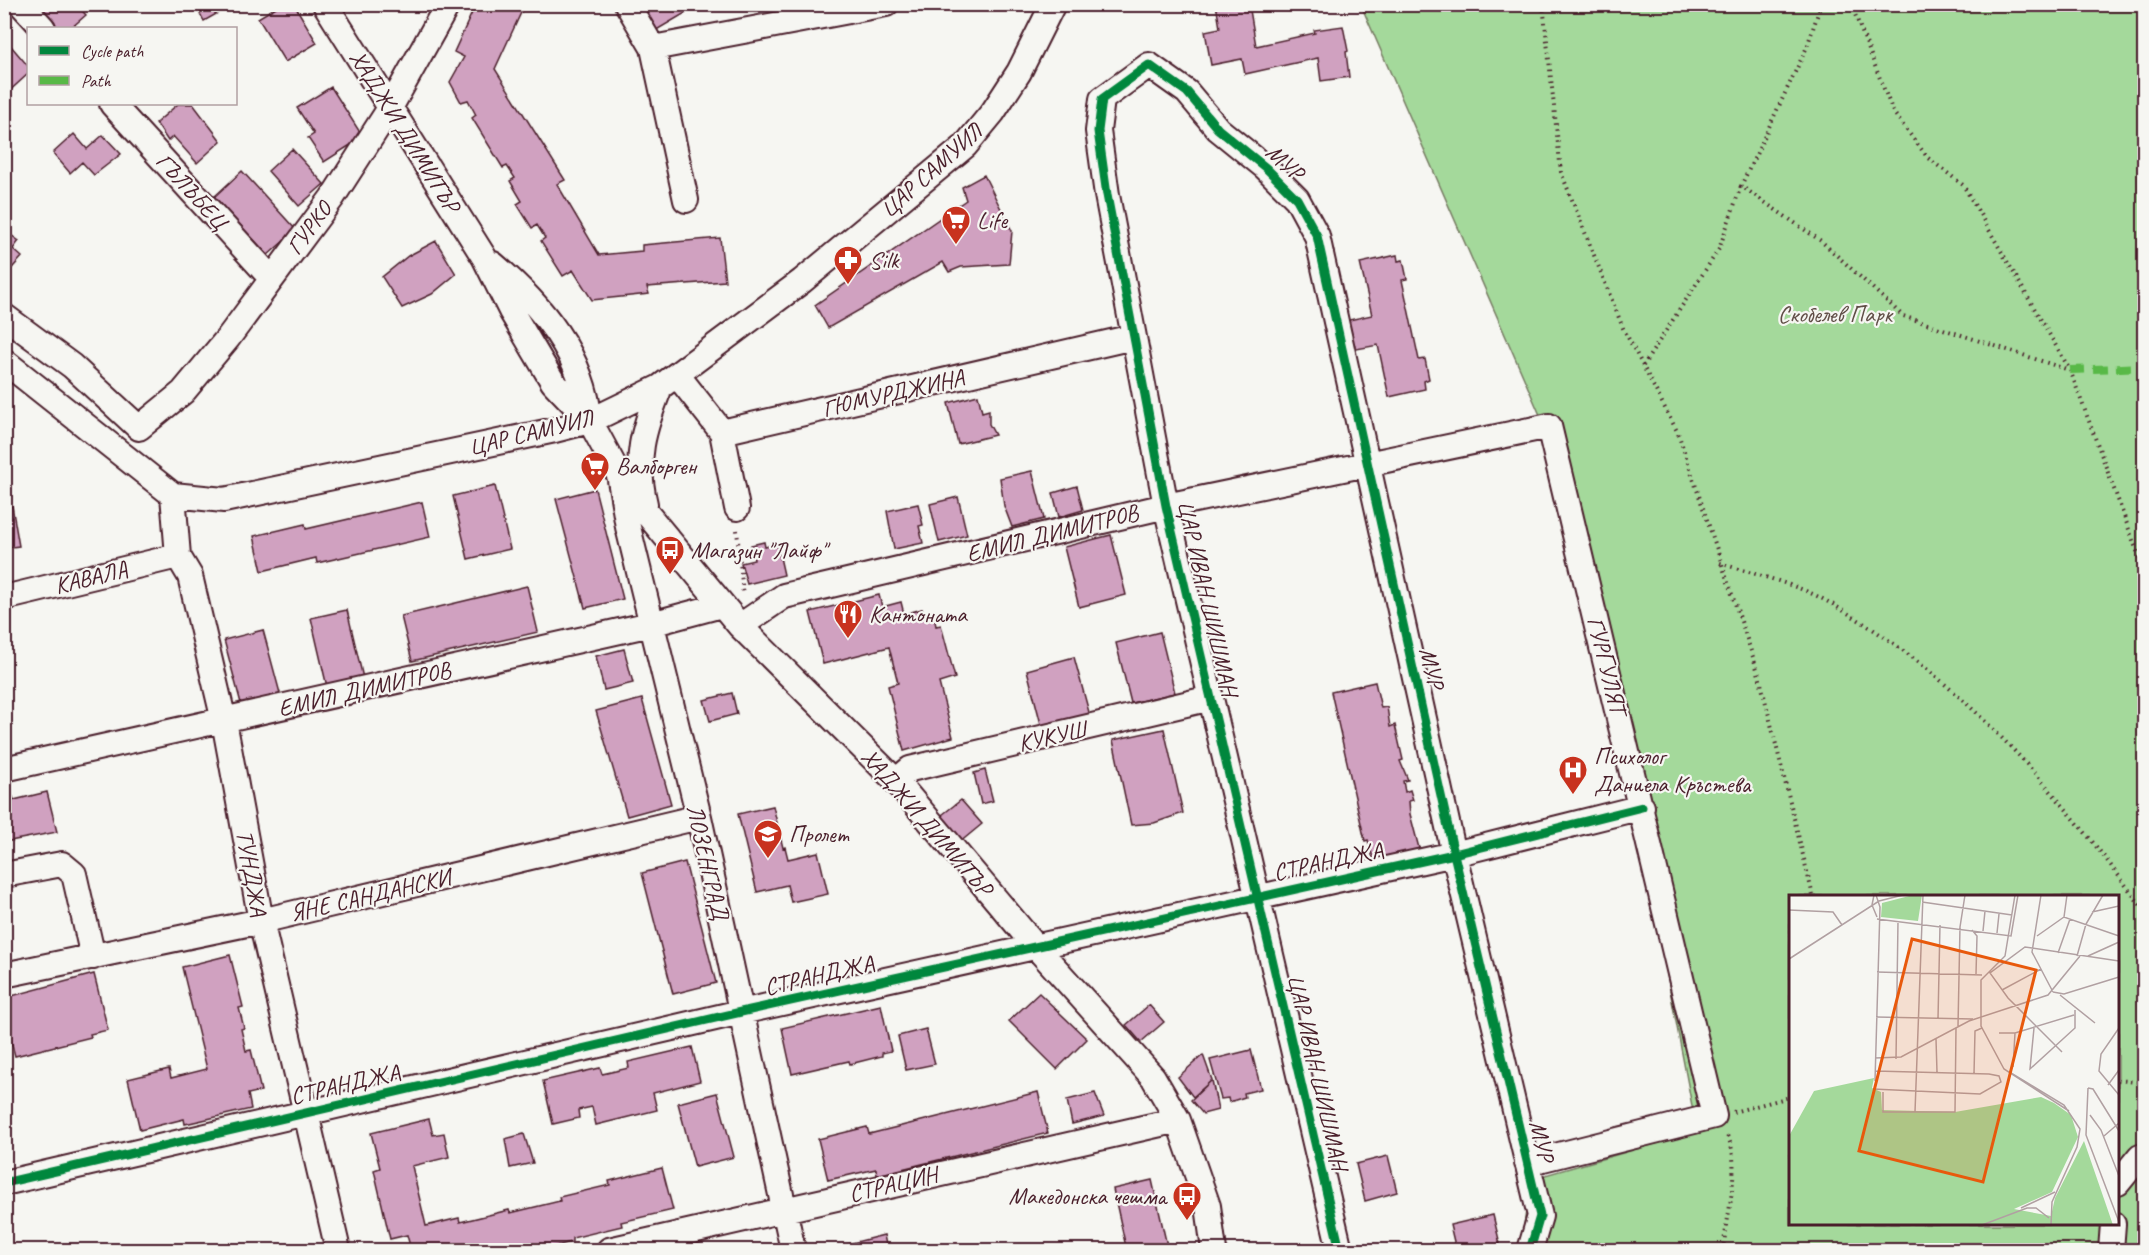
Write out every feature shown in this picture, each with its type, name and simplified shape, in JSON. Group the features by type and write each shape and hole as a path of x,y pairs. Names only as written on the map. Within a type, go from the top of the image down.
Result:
{"street":[{"path":"21,4 42,27"},
{"name":"ХАДЖИ ДИМИТЪР","path":"325,4 484,257 511,311 553,382 590,421 619,475 648,515 722,605 896,781 1036,947 1153,1077 1178,1120 1208,1206 1214,1251"},
{"name":"ГУРКО","path":"4,316 72,366 139,428 183,392 228,339 332,198 390,108 448,4"},
{"path":"627,4 652,48 686,200"},
{"path":"652,48 886,4"},
{"name":"ЦАР САМУИЛ","path":"1034,41 1041,4"},
{"name":"ЦАР САМУИЛ","path":"174,495 224,500 590,421 669,382 802,281 965,146 993,112 1053,4"},
{"name":"ЦАР ИВАН ШИШМАН","path":"1218,129 1187,92 1149,65 1102,99 1098,131 1107,195 1166,506 1340,1251"},
{"name":"ГЪЛЪБЕЦ","path":"113,105 271,278"},
{"name":"МУР","path":"1218,129 1266,168 1297,199 1317,236 1365,462 1454,854 1540,1216 1530,1251"},
{"name":"ГЮМУРДЖИНА","path":"722,432 1133,338"},
{"path":"4,362 174,495"},
{"path":"648,515 638,467 645,430 669,382 722,432 737,508"},
{"name":"ЕМИЛ ДИМИТРОВ","path":"743,624 784,596 1166,506 1365,462 1549,426"},
{"name":"ГУРГУЛЯТ","path":"1549,426 1642,807 1714,1116"},
{"name":"ЛОЗЕНГРАД","path":"619,475 651,624 699,817 794,1251"},
{"name":"ТУНДЖА","path":"174,495 178,556 190,576 225,721 261,921 338,1251"},
{"name":"КАВАЛА","path":"4,598 178,556"},
{"name":"ЕМИЛ ДИМИТРОВ","path":"4,769 651,624 722,605"},
{"name":"КУКУШ","path":"896,781 910,769 1211,698"},
{"name":"СТРАНДЖА","path":"4,1183 741,1012 1454,854 1642,807"},
{"name":"ЯНЕ САНДАНСКИ","path":"4,975 261,921 699,817"},
{"path":"4,875 62,864 74,874 93,957"},
{"path":"1527,1163 1714,1116"},
{"name":"СТРАЦИН","path":"609,1251 1178,1120"},
{"path":"2119,1182 2140,1156 2145,1155"},
{"path":"2111,1251 2113,1225"}],"path":[{"path":"1543,4 1561,172 1623,328 1678,433 1719,562 1759,675 1813,895"},
{"path":"1643,366 1719,249 1741,186 1807,47 1821,4"},
{"path":"1851,4 1893,112 1928,158 1963,185 2070,370 2145,570"},
{"path":"1741,186 1821,241 1904,316 2070,370"},
{"path":"737,508 743,624"},
{"path":"1719,562 1817,596 1899,645 1995,729 2105,855 2145,910"},
{"path":"2119,1080 2145,1083"},
{"path":"1723,1251 1733,1172 1730,1140 1714,1116 1789,1097"}],"green space":[{"name":"Скобелев Парк","path":"1361,5 2144,5 2144,1250 1520,1250 1531,1179 1697,1132 1633,796 1547,431"}],"building":[{"path":"29,4 76,4 86,15 72,27 50,27"},
{"path":"195,4 234,4 204,21"},
{"path":"281,4 294,4 317,43 285,62 258,18"},
{"path":"476,4 525,4 495,69 565,180 557,184 599,255 642,251 642,245 720,238 725,281 647,287 649,294 592,300 573,270 563,276 541,241 545,238 537,225 532,228 517,204 522,201 510,181 515,178 507,166 503,168 472,118 476,115 468,100 461,102 450,82 464,57 454,52"},
{"path":"629,4 682,4 687,12 648,35"},
{"path":"1216,4 1249,4 1256,46 1315,33 1314,30 1343,26 1348,51 1346,52 1349,77 1321,81 1318,58 1245,74 1242,59 1211,65 1205,31 1220,28"},
{"path":"11,46 27,65 27,75 6,94 4,52"},
{"path":"331,87 363,137 324,162 308,138 314,134 297,108"},
{"path":"177,105 194,105 221,141 197,163 173,136 168,141 156,123"},
{"path":"74,134 87,149 103,135 121,154 94,175 82,162 70,173 53,153"},
{"path":"292,149 324,184 299,206 268,171"},
{"path":"242,171 296,230 268,255 214,197"},
{"name":"Life","path":"984,175 1012,231 1009,264 961,267 949,272 943,262 828,328 815,305 966,200 962,187"},
{"path":"4,230 19,241 13,249 22,257 4,277"},
{"path":"436,241 456,274 432,294 402,308 382,277 408,256"},
{"path":"1397,255 1398,261 1403,260 1407,279 1402,280 1419,360 1425,359 1429,379 1424,381 1425,389 1389,397 1378,345 1346,351 1340,322 1372,315 1360,263"},
{"path":"978,395 982,412 989,410 989,424 995,435 958,444 948,403"},
{"path":"1032,471 1044,519 1012,527 1004,506 1000,478"},
{"path":"495,486 510,549 468,559 453,496"},
{"path":"1077,486 1083,510 1059,517 1053,493"},
{"path":"595,489 623,599 585,608 556,499"},
{"path":"958,497 967,535 939,542 930,504"},
{"path":"422,502 430,537 317,563 316,558 262,571 254,536 305,524 306,529"},
{"path":"918,504 923,525 919,526 923,543 894,549 887,511"},
{"path":"12,506 19,546 4,548 4,508"},
{"path":"1111,535 1126,595 1079,607 1064,547"},
{"path":"764,542 765,547 777,544 784,575 747,584 741,563 754,560 751,545"},
{"path":"527,586 538,632 412,661 401,616"},
{"path":"879,595 882,607 901,602 904,614 922,609 925,619 934,616 936,626 941,625 955,678 939,683 953,737 904,751 888,686 898,683 889,647 823,664 810,612"},
{"path":"347,610 363,678 327,687 311,618"},
{"path":"263,630 281,697 242,707 224,640"},
{"path":"1160,632 1175,693 1131,703 1116,643"},
{"path":"624,649 633,683 604,690 596,656"},
{"path":"1074,657 1090,716 1042,728 1027,670"},
{"path":"1375,682 1381,708 1387,707 1390,727 1395,725 1403,760 1400,761 1408,780 1403,781 1405,792 1410,790 1413,800 1409,801 1410,814 1420,852 1375,866 1368,840 1365,841 1331,692"},
{"path":"732,693 737,714 710,721 704,700"},
{"path":"642,699 671,804 627,816 596,711"},
{"path":"1164,729 1183,813 1154,823 1131,825 1113,740"},
{"path":"985,770 993,801 981,804 974,773"},
{"path":"47,792 57,832 5,842 4,847 4,799 13,797 14,800"},
{"path":"961,800 982,824 959,843 938,818"},
{"path":"773,806 783,848 785,847 788,859 818,852 828,894 791,902 787,885 757,892 738,814"},
{"path":"685,862 716,983 673,994 642,873"},
{"path":"230,955 243,1007 239,1008 246,1051 251,1050 261,1091 248,1094 251,1109 185,1124 184,1119 140,1130 128,1079 169,1069 171,1078 207,1069 182,967"},
{"path":"94,974 108,1030 90,1034 91,1037 15,1056 4,1015 4,998"},
{"path":"1039,993 1087,1039 1057,1069 1009,1021"},
{"path":"881,1005 891,1051 882,1053 882,1056 850,1064 849,1061 792,1074 782,1028"},
{"path":"1149,1005 1164,1022 1141,1042 1126,1025"},
{"path":"926,1029 935,1064 906,1070 898,1036"},
{"path":"692,1047 700,1081 653,1093 657,1110 596,1125 592,1107 578,1110 579,1118 553,1124 543,1081 600,1068 602,1074 629,1068 628,1062"},
{"path":"1251,1050 1261,1089 1244,1093 1245,1097 1229,1102 1228,1098 1221,1099 1210,1060"},
{"path":"1203,1055 1212,1080 1193,1097 1178,1077"},
{"path":"1212,1080 1218,1110 1203,1114 1191,1100"},
{"path":"1038,1092 1048,1133 877,1175 876,1169 828,1180 818,1139 867,1127 869,1134"},
{"path":"717,1093 734,1157 695,1167 678,1103"},
{"path":"1095,1093 1104,1116 1072,1124 1067,1100"},
{"path":"429,1119 433,1135 444,1133 449,1157 412,1166 426,1226 459,1218 460,1222 509,1210 510,1213 560,1201 559,1197 610,1185 609,1181 662,1168 673,1210 621,1222 622,1226 572,1238 572,1242 539,1250 411,1250 407,1235 390,1239 374,1170 380,1168 371,1133"},
{"path":"524,1134 533,1163 510,1168 505,1139"},
{"path":"1388,1156 1397,1192 1365,1201 1356,1164"},
{"path":"1152,1180 1168,1250 1111,1250 1126,1247 1113,1189"},
{"path":"1493,1215 1500,1244 1473,1250 1456,1250 1450,1225"},
{"path":"884,1235 887,1250 849,1250 848,1244"}],"marked path":[{"path":"2070,370 2144,367"}],"cycle path":[{"path":"1340,1250 1166,506 1107,195 1098,131 1102,99 1149,65 1187,92 1218,129 1266,168 1297,199 1317,236 1454,854 1540,1216 1530,1250"},
{"path":"4,1183 741,1012 1454,854 1642,807"}],"place":[{"name":"Life","path":"956,246"},
{"name":"Silk","path":"848,286"},
{"name":"Валборген","path":"595,492"},
{"name":"Магазин \"Лайф\"","path":"670,576"},
{"name":"Кантоната","path":"848,640"},
{"name":"Психолог Даниела Кръстева","path":"1573,796"},
{"name":"Пролет","path":"768,860"},
{"name":"Македонска чешма","path":"1187,1222"}]}
